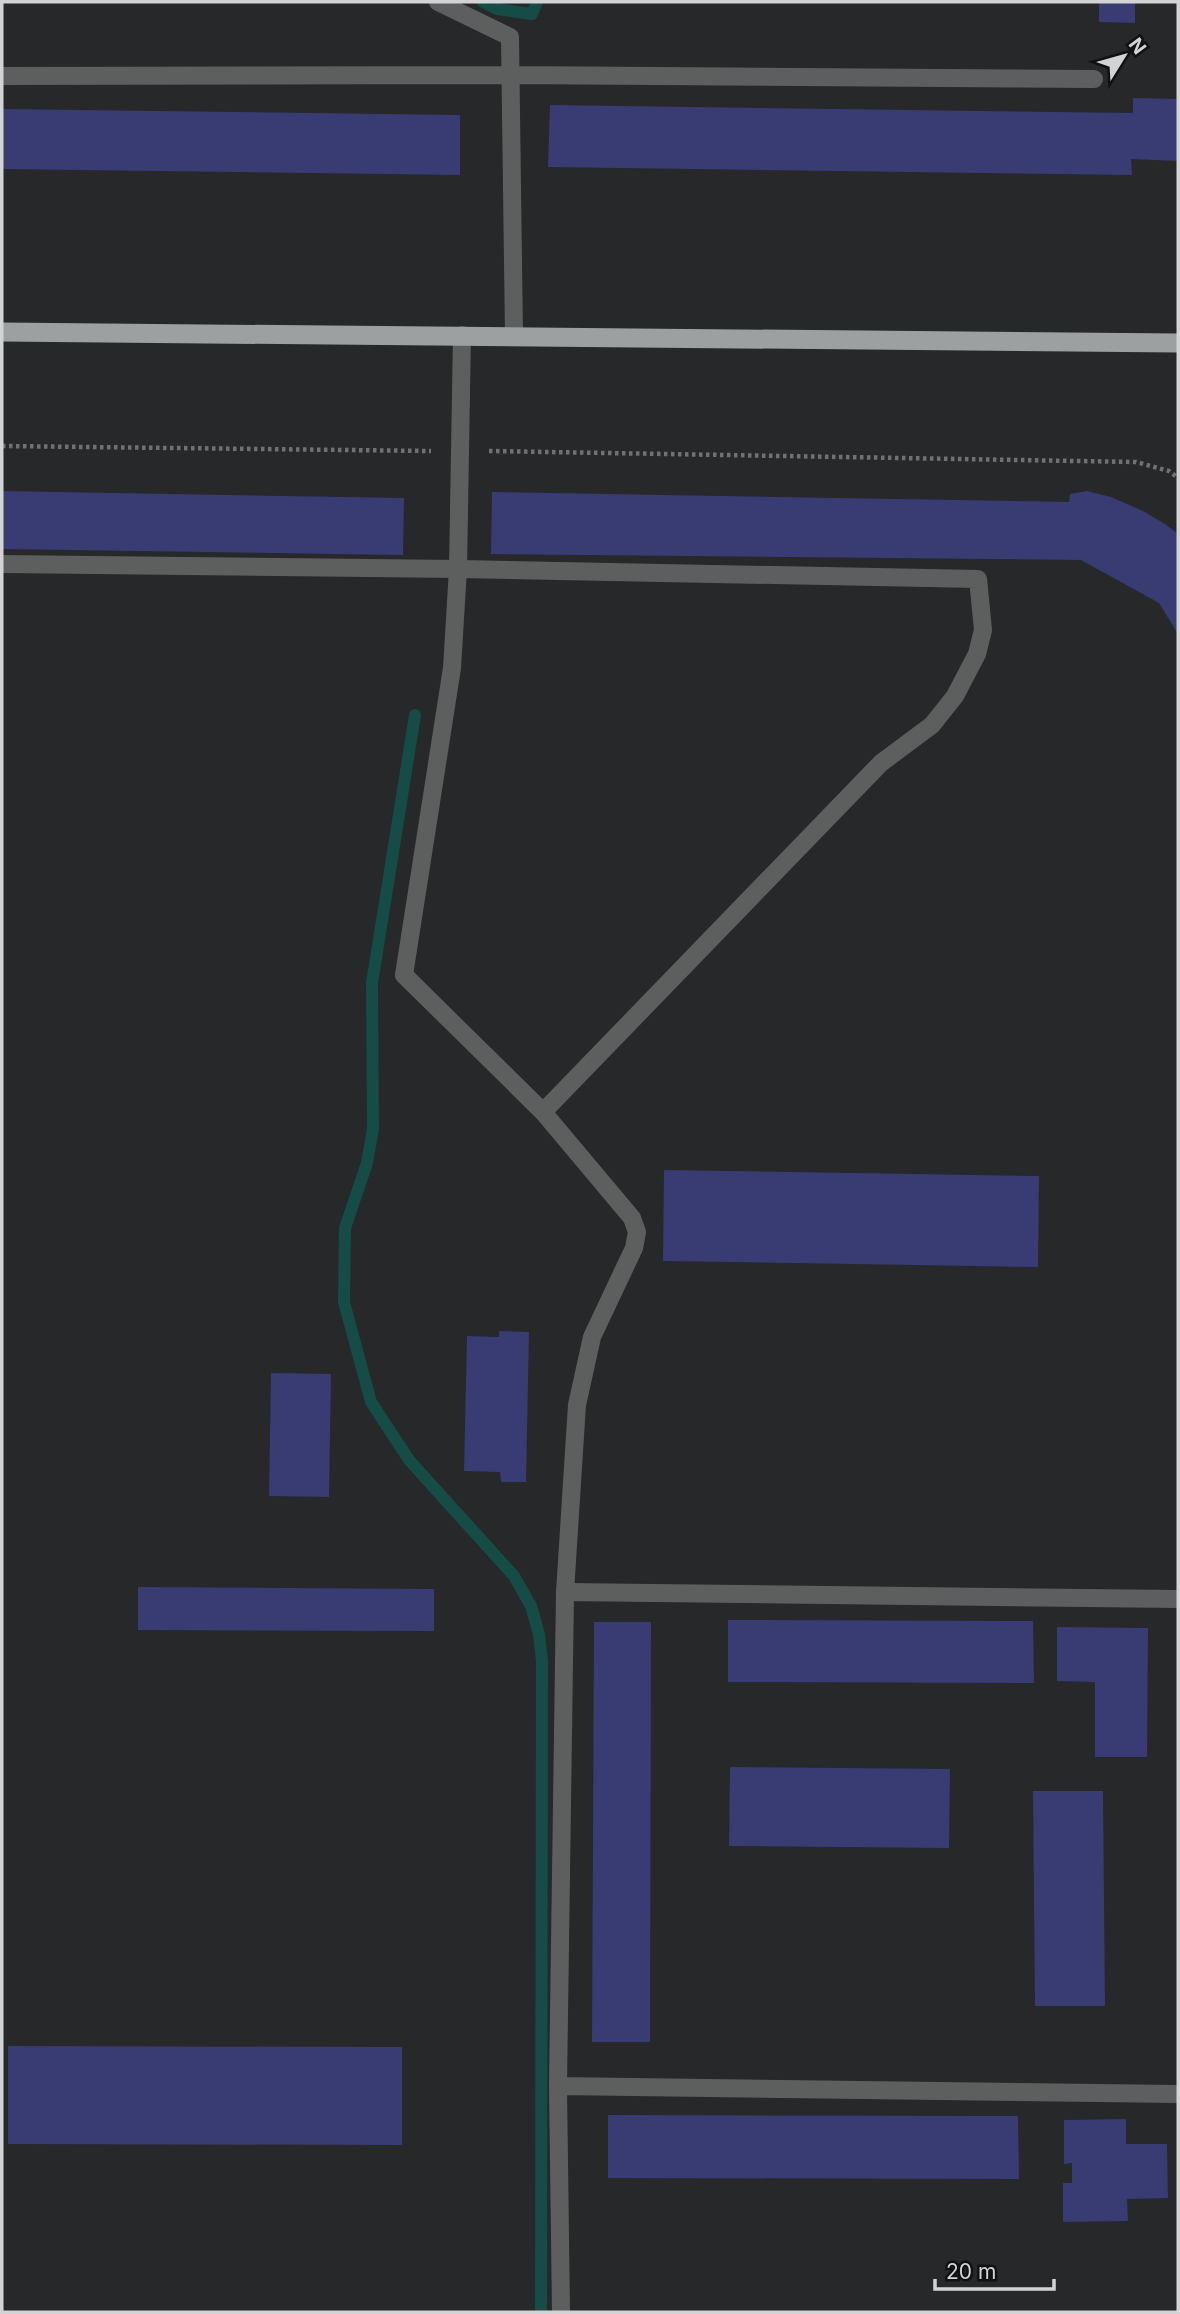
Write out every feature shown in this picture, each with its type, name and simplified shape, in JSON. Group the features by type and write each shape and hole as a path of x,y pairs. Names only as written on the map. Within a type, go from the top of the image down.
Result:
{"highway":[{"path":"2,332 1178,343"}],"street":[{"path":"438,2 510,37 514,335"},
{"path":"2,76 510,75 1094,79"},
{"path":"462,335 452,668 404,975 543,1112 632,1218 637,1231 634,1248 592,1337 576,1418 565,1591 558,2086 561,2312"},
{"path":"2,564 978,579 983,631 977,654 955,696 932,725 881,763 543,1112"},
{"path":"565,1591 1178,1599"},
{"path":"558,2086 1178,2094"}],"path":[{"path":"2,446 1136,462 1169,471 1178,478"}],"building":[{"path":"1099,2 1135,2 1135,23 1099,22"},
{"path":"1133,98 1178,99 1178,161 1131,159 1132,175 548,167 550,105 1133,113"},
{"path":"2,109 460,115 460,175 2,169"},
{"path":"2,491 404,498 403,555 2,549"},
{"path":"1087,491 1111,497 1143,511 1178,534 1178,634 1159,603 1081,560 491,554 492,492 1069,502 1070,494"},
{"path":"664,1170 1039,1176 1038,1267 663,1261"},
{"path":"499,1331 529,1332 526,1482 501,1482 500,1472 464,1471 467,1336 499,1337"},
{"path":"271,1373 331,1374 329,1497 269,1496"},
{"path":"138,1587 434,1589 434,1631 138,1630"},
{"path":"728,1620 1033,1621 1034,1683 728,1682"},
{"path":"594,1622 651,1622 650,2042 592,2042"},
{"path":"1057,1627 1148,1628 1147,1757 1095,1757 1095,1682 1057,1681"},
{"path":"730,1767 950,1769 949,1848 729,1846"},
{"path":"1033,1791 1103,1791 1105,2006 1035,2006"},
{"path":"8,2046 402,2047 402,2145 8,2144"},
{"path":"608,2115 1018,2116 1019,2179 608,2178"},
{"path":"1126,2119 1126,2144 1167,2144 1168,2198 1127,2199 1128,2221 1063,2222 1063,2183 1072,2183 1072,2163 1064,2164 1064,2120"}],"waterway":[{"path":"483,2 497,9 532,14 537,2"},
{"path":"415,715 372,983 373,1129 367,1163 345,1228 344,1302 371,1402 409,1460 514,1576 531,1606 539,1634 542,1661 541,2312"}]}
